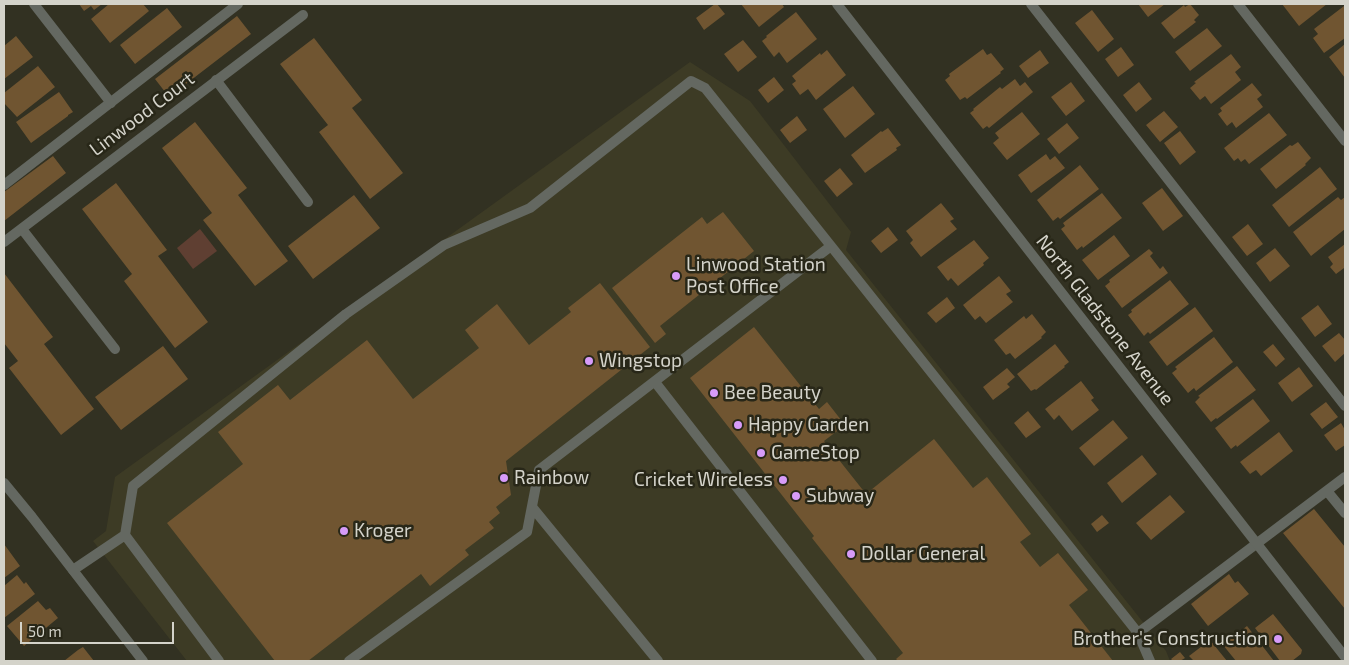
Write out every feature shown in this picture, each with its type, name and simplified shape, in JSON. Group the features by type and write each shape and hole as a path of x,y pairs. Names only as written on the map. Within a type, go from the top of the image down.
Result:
{"street":[{"path":"34,4 111,102"},
{"name":"North Gladstone Avenue","path":"837,4 1345,657"},
{"path":"1030,4 1345,406"},
{"path":"1238,4 1345,141"},
{"path":"4,185 234,5"},
{"name":"Linwood Court","path":"4,242 303,15"},
{"path":"216,80 308,202"},
{"path":"219,661 125,535 133,486 346,314 444,246 530,208 691,81 705,88 831,246 1138,634 1150,661"},
{"path":"22,228 115,349"},
{"path":"349,661 527,532 539,470 831,246"},
{"path":"655,382 872,661"},
{"path":"1138,634 1345,477"},
{"path":"4,483 144,661"},
{"path":"1327,491 1345,513"},
{"path":"532,507 658,661"},
{"path":"73,570 125,535"}],"shaded area":[{"path":"690,62 750,101 851,232 846,250 1166,651 1170,661 187,661 93,541 106,531 115,477"},
{"path":"200,229 217,251 193,269 177,248"}],"building":[{"path":"79,4 102,4 94,10 91,6 84,11"},
{"path":"109,4 143,4 149,11 110,43 91,19"},
{"path":"715,4 725,14 704,30 696,18"},
{"path":"741,4 782,4 784,7 759,27"},
{"path":"1138,4 1165,4 1148,17"},
{"path":"1190,4 1199,15 1194,20 1196,22 1174,39 1161,23 1184,5 1185,7"},
{"path":"1282,4 1327,4 1299,26"},
{"path":"1344,6 1345,38 1324,53 1313,38 1318,34 1314,29"},
{"path":"167,8 182,27 135,64 120,45"},
{"path":"1092,10 1114,39 1098,52 1075,23"},
{"path":"796,12 817,39 787,63 779,52 774,57 762,41"},
{"path":"237,16 251,34 169,97 155,79"},
{"path":"1207,28 1222,46 1190,71 1175,52"},
{"path":"16,36 33,57 4,79 4,46"},
{"path":"314,38 362,100 352,108 403,173 370,199 319,132 328,125 280,64"},
{"path":"743,40 757,57 738,72 724,54"},
{"path":"1345,44 1345,78 1329,57"},
{"path":"1121,47 1134,65 1118,77 1105,59"},
{"path":"983,49 987,55 991,53 1004,69 967,99 965,97 960,100 945,80 950,76 949,74"},
{"path":"827,50 846,75 816,100 808,89 800,95 792,84 796,81 792,76 820,53 821,55"},
{"path":"1040,50 1049,63 1028,78 1019,66"},
{"path":"1231,54 1241,67 1235,72 1241,80 1211,104 1205,96 1200,100 1190,88 1196,83 1194,82"},
{"path":"38,66 55,87 17,117 4,103 4,93"},
{"path":"774,77 784,90 768,103 758,90"},
{"path":"1015,79 1020,86 1025,82 1033,92 989,128 987,126 983,129 970,113 1000,87 1002,89"},
{"path":"1071,82 1085,101 1066,116 1051,97"},
{"path":"1139,82 1152,99 1136,112 1123,95"},
{"path":"1252,83 1262,95 1257,99 1263,107 1236,128 1232,122 1227,126 1218,114 1222,111 1220,108"},
{"path":"853,86 875,114 845,138 823,109"},
{"path":"59,92 73,112 31,143 16,122"},
{"path":"1164,111 1178,127 1160,142 1146,125"},
{"path":"1022,112 1040,134 1007,160 993,143 999,138 995,133"},
{"path":"1269,113 1287,135 1249,164 1245,159 1241,162 1238,158 1234,161 1224,148"},
{"path":"797,116 807,130 790,143 780,130"},
{"path":"195,122 247,188 238,195 288,261 255,286 203,220 212,213 162,148"},
{"path":"1067,123 1079,138 1059,154 1047,139"},
{"path":"888,128 901,145 865,173 851,155 881,131"},
{"path":"1180,131 1196,152 1180,165 1164,143"},
{"path":"1298,142 1311,158 1306,165 1276,189 1260,169 1290,145 1292,146"},
{"path":"1046,154 1050,160 1055,156 1065,168 1031,193 1018,175"},
{"path":"53,156 66,173 4,221 4,192"},
{"path":"1080,165 1099,189 1060,219 1058,217 1053,221 1037,200"},
{"path":"1320,167 1337,189 1289,227 1272,205"},
{"path":"840,168 853,184 837,197 824,181"},
{"path":"116,183 167,250 158,256 208,322 175,348 124,281 132,274 82,209"},
{"path":"1162,188 1183,216 1163,231 1142,203"},
{"path":"1102,193 1122,218 1083,248 1082,246 1077,250 1061,229 1065,226 1063,223"},
{"path":"354,195 380,228 313,279 288,246"},
{"path":"1338,197 1341,200 1345,197 1345,229 1311,256 1293,232"},
{"path":"941,203 954,219 950,221 957,229 921,257 910,243 913,240 906,231"},
{"name":"Linwood Station Post Office","path":"723,212 754,251 660,326 666,334 655,343 612,288 702,217 707,224"},
{"path":"1248,224 1263,244 1247,256 1232,237"},
{"path":"888,227 898,240 881,253 871,241"},
{"path":"1114,235 1130,256 1098,280 1082,260"},
{"path":"974,240 989,258 983,263 984,265 958,286 951,278 948,281 937,267"},
{"path":"1345,244 1345,270 1344,268 1336,274 1330,267 1333,264 1328,257"},
{"path":"1275,248 1290,266 1270,282 1256,263"},
{"path":"1149,249 1153,253 1150,256 1160,269 1163,266 1168,273 1122,308 1105,286 1110,282 1109,280"},
{"path":"4,273 53,337 44,344 94,409 61,435 9,368 18,361 4,343"},
{"path":"999,276 1011,291 1006,294 1013,302 986,323 980,316 975,320 963,305"},
{"path":"1170,280 1189,304 1150,334 1148,332 1144,336 1128,315 1132,312 1131,310"},
{"path":"600,283 650,347 506,461 511,495 496,507 500,513 489,522 494,528 465,550 469,555 430,586 421,574 308,661 275,661 167,523 243,464 218,432 278,385 290,400 367,340 413,399 479,348 465,330 497,304 529,345 571,312 568,308"},
{"path":"947,297 955,308 936,323 927,313"},
{"path":"1318,305 1332,324 1315,337 1301,318"},
{"path":"1195,307 1213,331 1167,366 1149,342"},
{"path":"1032,314 1046,332 1042,338 1015,359 1010,353 1006,355 994,340 1024,316 1026,319"},
{"path":"754,327 819,409 827,402 845,425 824,441 866,494 934,439 973,488 987,477 1031,534 1020,542 1040,567 1058,553 1088,590 1069,605 1113,661 898,661 896,659 903,653 812,538 814,536 690,378"},
{"path":"1339,333 1345,340 1345,353 1335,362 1322,346"},
{"path":"1214,337 1233,362 1196,391 1194,388 1188,393 1172,373 1177,369 1175,367"},
{"path":"1055,344 1069,362 1036,390 1031,391 1017,374"},
{"path":"1273,344 1285,359 1276,367 1263,352"},
{"path":"163,346 188,379 121,430 95,397"},
{"path":"1237,366 1256,390 1211,422 1195,402 1200,397 1198,396"},
{"path":"1299,367 1313,386 1292,402 1278,383"},
{"path":"1007,368 1015,377 1007,384 1010,387 993,400 983,387"},
{"path":"1081,381 1094,398 1091,400 1099,410 1072,431 1059,415 1054,420 1045,409"},
{"path":"1253,399 1270,421 1237,447 1236,445 1231,449 1215,428"},
{"path":"1326,402 1338,417 1322,429 1310,414"},
{"path":"1028,411 1041,427 1026,438 1014,423"},
{"path":"1113,420 1128,438 1094,466 1079,448"},
{"path":"1341,423 1345,430 1345,445 1336,451 1324,435"},
{"path":"1279,432 1293,451 1261,476 1256,470 1250,474 1240,462"},
{"path":"1142,455 1157,474 1122,503 1107,483"},
{"path":"1170,495 1185,512 1151,540 1136,523"},
{"path":"1314,509 1345,547 1345,609 1283,533"},
{"path":"1102,515 1109,523 1097,532 1091,524"},
{"path":"4,544 20,566 4,578"},
{"path":"1229,574 1235,583 1238,581 1249,594 1208,626 1191,604"},
{"path":"17,575 24,584 26,582 35,594 4,618 4,586"},
{"path":"38,601 46,610 50,608 58,618 24,646 7,626"},
{"name":"Brother's Construction","path":"1273,614 1302,650 1301,654 1292,661 1280,661 1255,628"},
{"name":"Brother's Construction","path":"1247,626 1274,661 1236,661 1223,645"},
{"path":"1210,640 1227,661 1194,661 1189,656"},
{"path":"83,647 94,661 64,661 78,650"},
{"path":"1180,652 1185,658 1180,661 1173,661 1171,659"}],"place":[{"name":"Linwood Station Post Office","path":"676,276"},
{"name":"Wingstop","path":"589,361"},
{"name":"Bee Beauty","path":"714,393"},
{"name":"Happy Garden","path":"738,425"},
{"name":"GameStop","path":"761,453"},
{"name":"Rainbow","path":"504,478"},
{"name":"Cricket Wireless","path":"783,480"},
{"name":"Subway","path":"796,496"},
{"name":"Kroger","path":"344,531"},
{"name":"Dollar General","path":"851,554"},
{"name":"Brother's Construction","path":"1278,639"}]}
